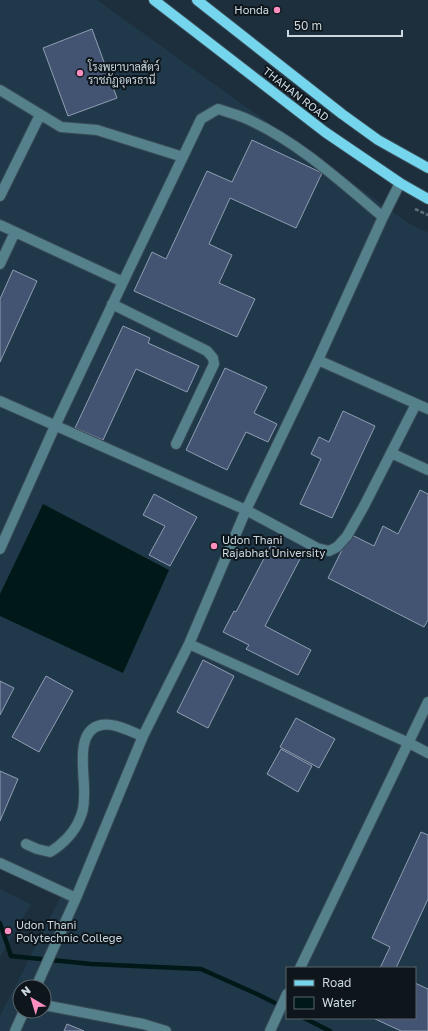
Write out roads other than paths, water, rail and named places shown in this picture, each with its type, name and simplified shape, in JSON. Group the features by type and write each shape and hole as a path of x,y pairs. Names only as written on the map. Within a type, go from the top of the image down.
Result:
{"main road":[{"name":"THAHAN ROAD","path":"154,0 325,132 400,183 428,198"},
{"name":"THAHAN ROAD","path":"197,0 342,114 378,140 428,168"}],"lane":[{"path":"0,90 62,127 97,130 183,156"},
{"path":"0,549 55,426 201,118 218,110 246,118 283,138 332,174 383,217"},
{"path":"0,196 40,115"},
{"path":"39,979 76,898 143,736 189,644 246,510 318,360 400,183"},
{"path":"0,225 123,282"},
{"path":"0,264 15,232"},
{"path":"112,304 207,351 213,358 214,364 176,444"},
{"path":"318,360 428,409"},
{"path":"0,401 246,510 317,548 329,551 337,547 347,536 416,404"},
{"path":"391,453 428,470"},
{"path":"189,644 409,743 428,753"},
{"path":"300,967 428,702"},
{"path":"26,844 37,849 50,852 58,847 70,834 80,818 84,797 82,751 86,738 92,729 101,725 110,725 143,736"},
{"path":"0,863 76,898"},
{"path":"270,1031 286,996"},
{"path":"52,1007 144,1024 166,1031"},
{"path":"15,1031 20,1019"}],"water":[{"path":"43,504 169,570 123,673 0,616 0,594"}],"waterway":[{"path":"0,923 11,956 91,964 201,969 286,1008"},
{"path":"306,1019 330,1031"}],"place":[{"name":"Honda","path":"277,10"},
{"name":"โรงพยาบาลสัตว์ ราชภัฏอุดรธานี","path":"80,73"},
{"name":"Udon Thani Rajabhat University","path":"214,546"},
{"name":"Udon Thani Polytechnic College","path":"8,931"}]}
